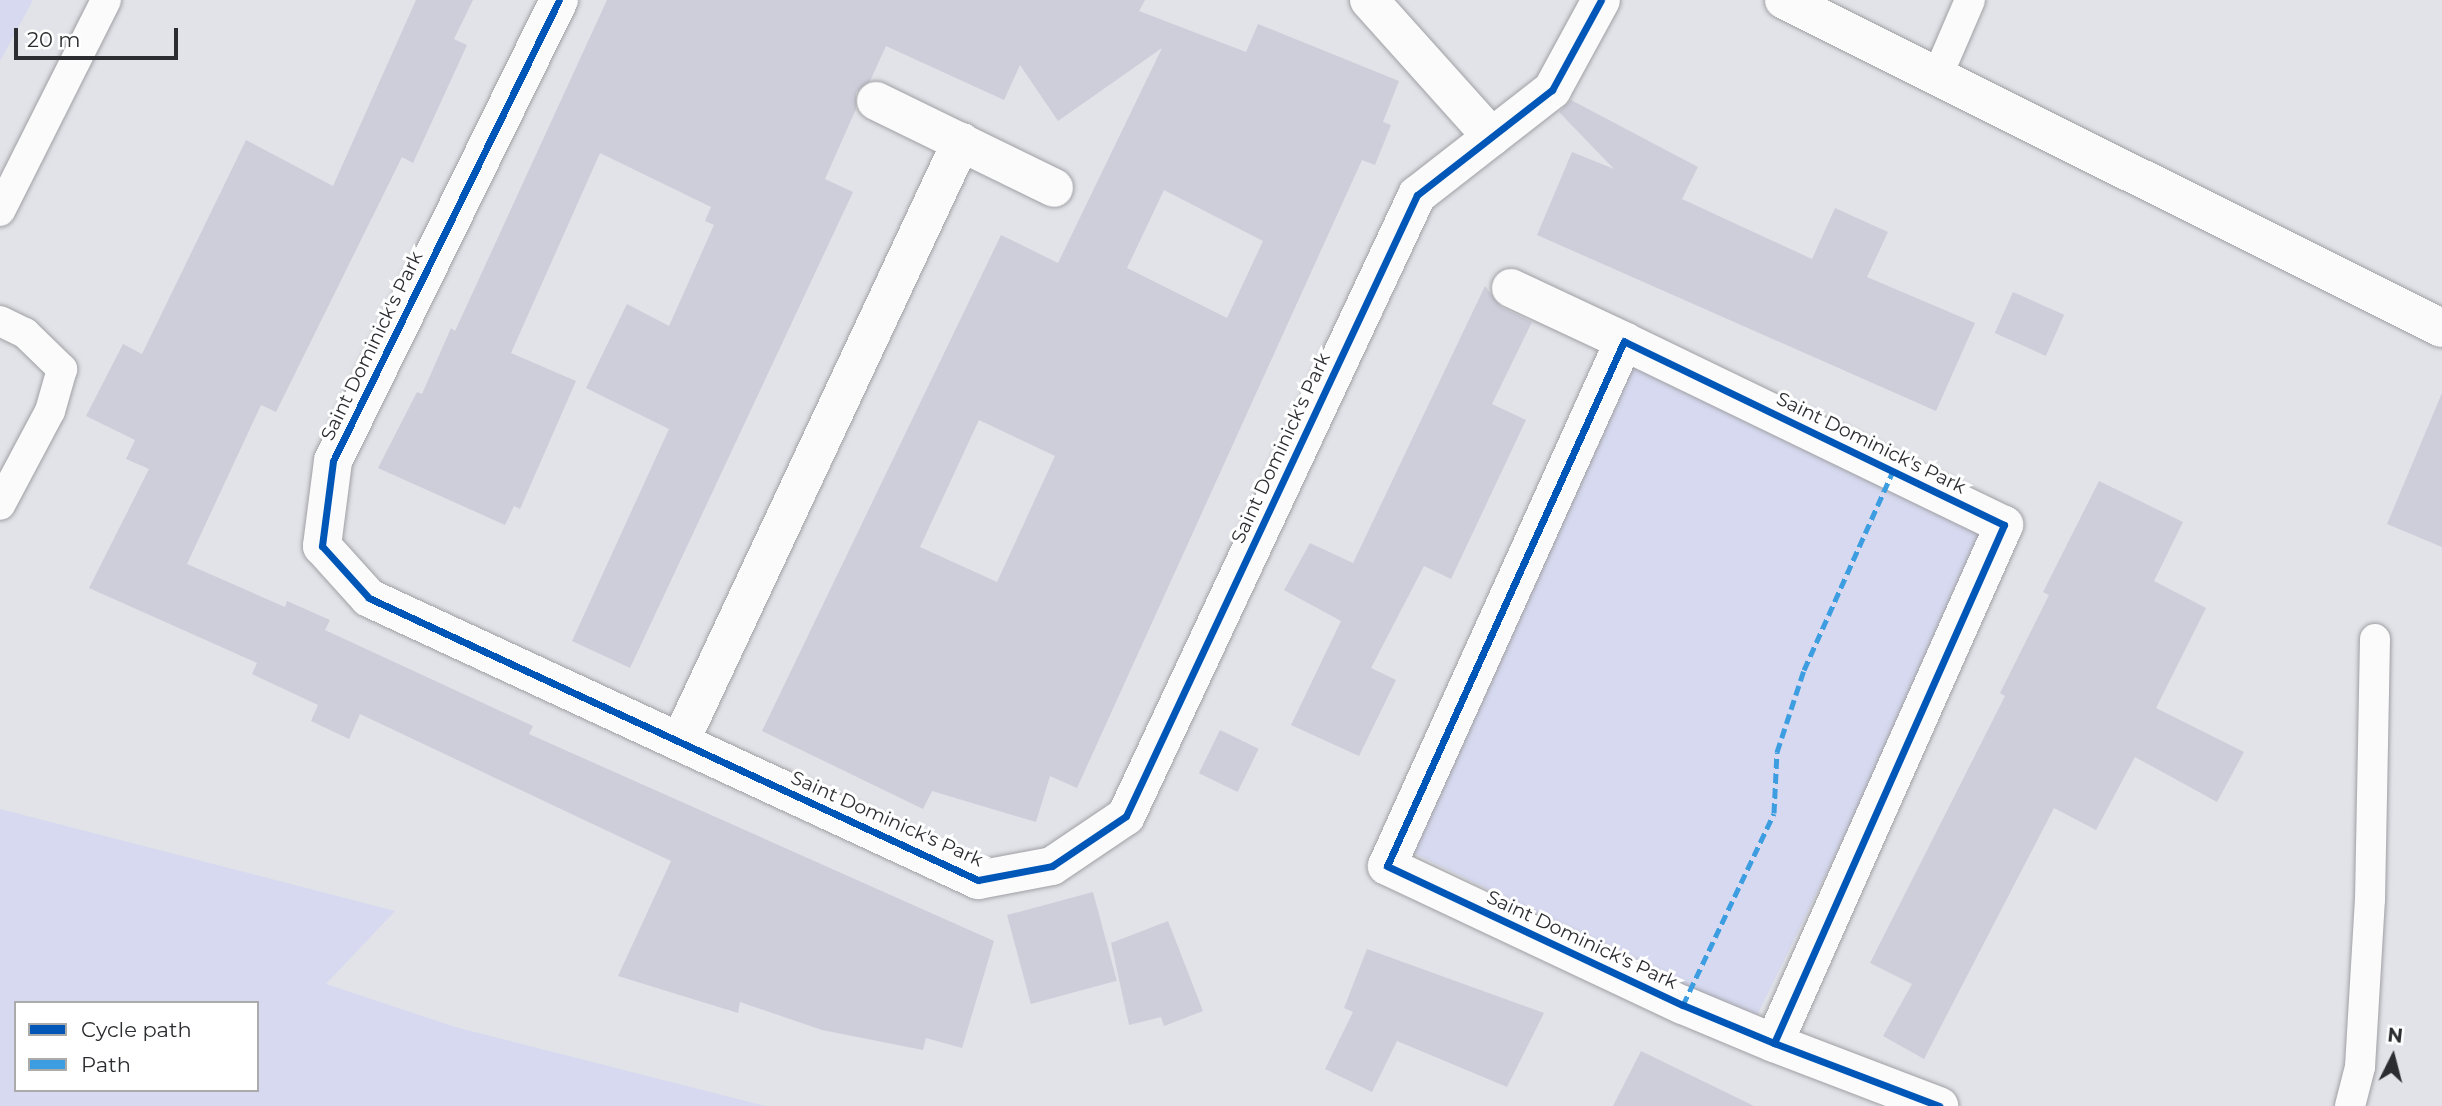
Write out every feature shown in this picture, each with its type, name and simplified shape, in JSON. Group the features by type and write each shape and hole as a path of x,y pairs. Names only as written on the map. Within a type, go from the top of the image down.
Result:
{"street":[{"name":"Saint Dominick's Park","path":"559,0 333,461 322,546 369,598 978,880 1052,866 1126,816 1417,195 1552,90 1601,0"},
{"path":"1368,0 1492,137"},
{"path":"1784,0 1936,79 2442,328"},
{"path":"876,101 1055,188"},
{"path":"680,742 961,142"},
{"name":"Saint Dominick's Park","path":"1511,288 1624,341 2004,525 1774,1043 1387,866 1624,341"},
{"path":"1774,1043 1939,1106"}],"lane":[{"path":"0,211 106,0"},
{"path":"1936,79 1970,0"},
{"path":"0,321 25,333 62,369 50,411 0,505"},
{"path":"2350,1106 2360,1068 2370,900 2375,639"}],"shaded area":[{"path":"0,0 33,0 0,61"},
{"path":"1622,357 1991,537 1755,1019 1387,840"},
{"path":"0,809 395,911 326,984 455,1027 765,1106 0,1106"}],"building":[{"path":"416,0 473,0 454,39 467,45 413,163 402,157 276,412 261,405 187,564 285,607 287,601 330,620 325,630 533,726 529,734 994,941 962,1048 926,1038 923,1050 822,1030 740,1002 738,1013 618,976 671,861 360,714 349,739 311,721 318,705 252,674 257,663 89,588 149,469 126,459 135,440 86,416 123,344 142,354 246,140 333,186"},
{"path":"607,0 1145,0 1139,11 1246,52 1258,24 1399,81 1383,122 1391,125 1375,165 1362,160 1077,788 1050,776 1036,822 932,791 923,809 762,731 1001,235 1058,263 1162,48 1058,121 1020,65 1004,100 886,46 870,81 856,92 856,109 825,179 853,192 630,668 572,641 669,429 586,388 627,304 669,326 714,225 705,221 711,207 600,153 511,353 576,381 520,509 514,506 505,525 378,468 417,392 422,394 451,328 455,331","holes":["1164,190 1263,241 1227,318 1127,268","979,420 1055,456 997,582 920,547"]},
{"path":"1571,100 1698,167 1682,199 1812,259 1835,208 1888,232 1867,277 1975,323 1936,411 1537,235 1572,152 1614,169 1559,112"},
{"path":"1485,286 1501,307 1532,322 1492,404 1526,420 1451,579 1424,566 1371,668 1396,680 1359,756 1291,725 1341,621 1284,590 1310,543 1353,563"},
{"path":"2013,292 2064,315 2046,356 1995,333"},
{"path":"2442,393 2442,547 2387,524"},
{"path":"2099,481 2183,522 2154,581 2206,608 2156,708 2244,752 2217,802 2135,757 2096,830 2054,808 1924,1059 1883,1036 1912,984 1870,963 2005,696 2000,693 2049,595 2043,592"},
{"path":"1220,730 1259,749 1238,792 1199,773"},
{"path":"1093,892 1117,981 1031,1004 1007,915"},
{"path":"1168,921 1203,1011 1164,1026 1161,1017 1129,1025 1111,943"},
{"path":"1367,949 1544,1013 1507,1087 1397,1041 1372,1092 1325,1069 1353,1012 1344,1008"},
{"path":"1641,1051 1754,1106 1613,1106"}],"marked path":[{"path":"1683,1005 1774,813 1777,752 1804,670 1893,471"}],"cycle path":[{"path":"559,0 333,461 322,546 369,598 978,880 1052,866 1126,816 1417,195 1552,90 1601,0"},
{"path":"1774,1043 2004,525 1624,341 1387,866 1683,1005 1774,1043 1939,1106"}]}
